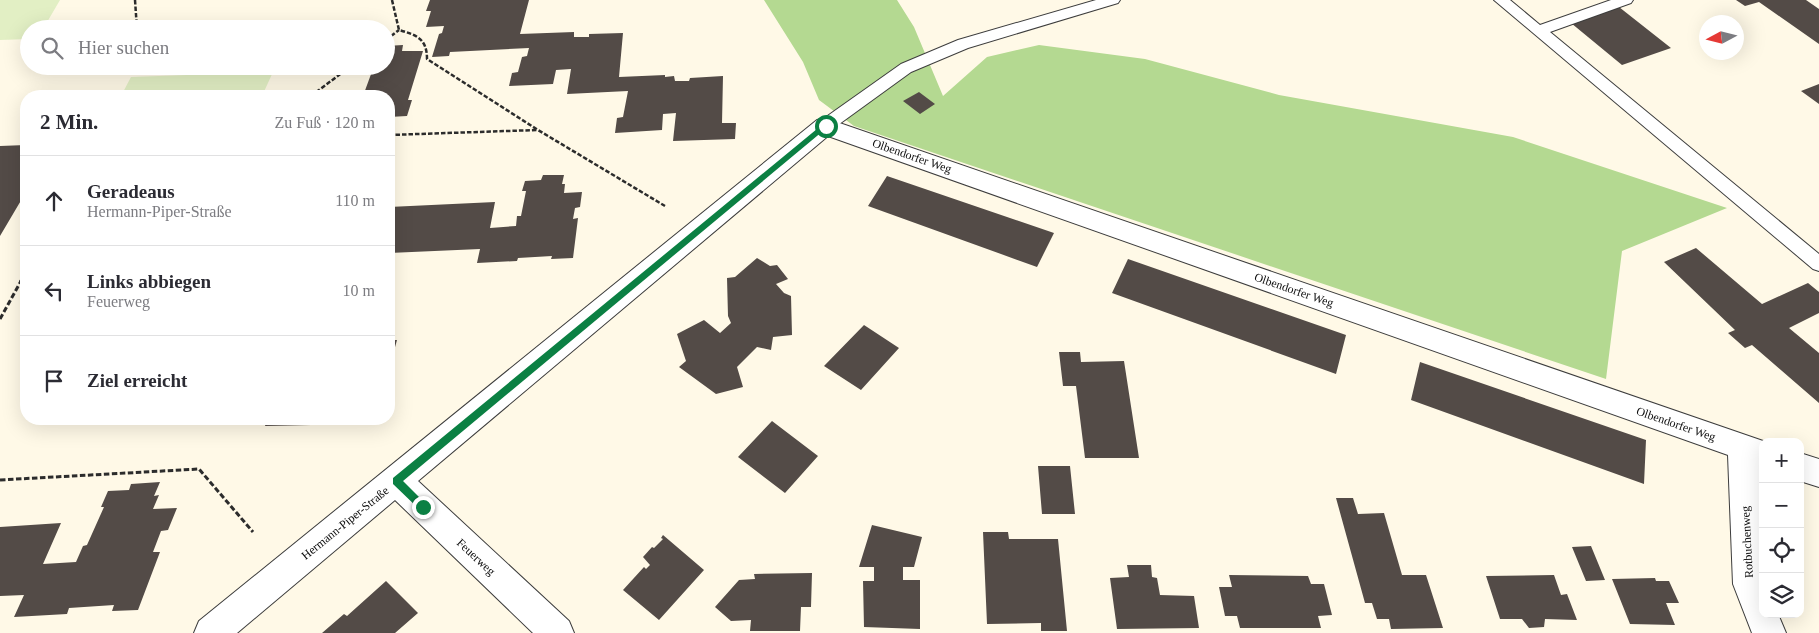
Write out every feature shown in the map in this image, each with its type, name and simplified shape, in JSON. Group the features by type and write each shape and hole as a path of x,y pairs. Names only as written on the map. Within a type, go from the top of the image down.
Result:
{"street":[{"name":"Olbendorfer Weg","path":"826,126 1753,451"},
{"name":"Hermann-Piper-Straße","path":"211,633 826,126"},
{"name":"Rotbuchenweg","path":"1753,451 1749,584 1769,633"},
{"path":"1804,468 1819,474"},
{"name":"Feuerweg","path":"396,481 557,633"}],"lane":[{"path":"826,126 906,68 963,44 1113,0"},
{"path":"1500,0 1819,264"},
{"path":"1538,31 1626,0"}],"path":[{"path":"135,0 136,20"},
{"path":"392,0 399,30"},
{"path":"395,33 399,30"},
{"path":"399,30 418,35 427,45 427,59 538,130 665,206"},
{"path":"319,90 339,75"},
{"path":"395,136 538,130"},
{"path":"0,319 20,282"},
{"path":"0,480 199,469 253,532"}],"green space":[{"path":"0,0 60,0 48,20 20,20 20,39 0,40"},
{"path":"764,0 897,0 914,27 943,96 987,57 1039,45 1145,59 1279,95 1513,137 1727,208 1622,251 1606,379 854,126 819,100 803,62"},
{"path":"272,75 265,90 124,90 131,77"}],"building":[{"path":"430,0 529,0 520,34 574,32 574,37 589,37 589,34 623,33 619,77 665,75 665,77 674,76 675,81 689,81 690,78 723,76 722,123 736,123 735,139 673,141 676,113 663,114 662,130 615,133 617,118 623,117 628,91 567,94 571,69 556,70 553,84 509,86 512,73 518,72 522,57 527,56 529,48 450,52 449,56 432,57 439,34 442,33 444,26 426,27 431,11 426,11"},
{"path":"1736,0 1806,0 1819,9 1819,44 1759,2 1745,6"},
{"path":"1619,7 1671,48 1622,65 1571,23"},
{"path":"395,45 403,45 402,51 423,51 408,100 412,100 407,116 395,117 395,90 365,90 371,75 395,75"},
{"path":"1819,84 1819,104 1801,91"},
{"path":"919,92 935,104 920,114 903,101"},
{"path":"20,145 20,202 0,236 0,146"},
{"path":"543,175 564,175 562,184 565,184 564,193 582,192 580,207 575,208 573,219 578,218 573,258 551,259 552,256 518,258 517,261 477,263 480,249 395,253 395,207 495,202 490,228 516,226 517,216 521,216 526,191 522,191 525,181 541,180"},
{"path":"887,176 1054,233 1037,267 868,206"},
{"path":"1696,248 1762,304 1808,283 1819,292 1819,313 1789,328 1819,353 1819,403 1752,345 1745,348 1728,333 1735,330 1664,262"},
{"path":"757,258 770,266 777,265 788,279 776,284 784,293 791,296 792,335 773,337 771,350 757,347 737,367 743,387 716,394 679,367 686,361 677,334 704,320 720,333 731,323 728,316 727,278 735,277"},
{"path":"1128,259 1346,335 1336,374 1112,293"},
{"path":"864,325 899,348 861,390 824,366"},
{"path":"1059,352 1080,352 1081,362 1124,361 1139,458 1085,458 1076,386 1063,386"},
{"path":"1420,362 1646,440 1644,484 1411,400"},
{"path":"772,421 818,456 785,493 738,457"},
{"path":"265,425 311,425 265,426"},
{"path":"1038,466 1070,466 1075,514 1042,514"},
{"path":"160,482 154,496 159,495 153,509 177,508 168,530 161,531 153,552 160,552 138,610 112,611 114,605 69,608 67,614 14,617 24,595 0,596 0,527 61,523 43,564 76,562 83,546 87,545 104,507 101,507 108,491 129,490 131,484"},
{"path":"1336,498 1353,498 1358,514 1384,513 1402,575 1426,575 1443,628 1391,629 1389,619 1377,619 1372,603 1365,603"},
{"path":"872,525 922,537 914,567 903,567 903,580 920,580 920,629 864,627 863,581 874,581 874,567 859,567"},
{"path":"983,532 1008,532 1009,539 1058,539 1067,631 1041,631 1041,623 987,624"},
{"path":"663,535 704,570 659,620 623,590 644,567 646,569 650,565 643,557 663,539 661,538"},
{"path":"1591,546 1605,580 1586,581 1572,547"},
{"path":"1127,565 1151,565 1152,577 1157,578 1160,595 1194,596 1199,628 1117,629 1110,578 1129,577"},
{"path":"812,573 811,607 801,607 800,631 750,631 751,620 731,621 715,607 739,580 755,579 754,574"},
{"path":"1229,575 1308,576 1311,584 1324,584 1332,615 1318,616 1321,628 1240,628 1237,616 1225,616 1219,587 1232,587"},
{"path":"1554,575 1561,595 1567,594 1577,620 1545,619 1544,627 1529,628 1522,619 1500,619 1486,576"},
{"path":"1655,578 1656,581 1669,581 1679,603 1666,603 1675,625 1630,624 1612,579"},
{"path":"386,581 418,613 395,633 322,633 344,614 347,616"}],"route":[{"path":"423,507 396,481 826,126"}]}
